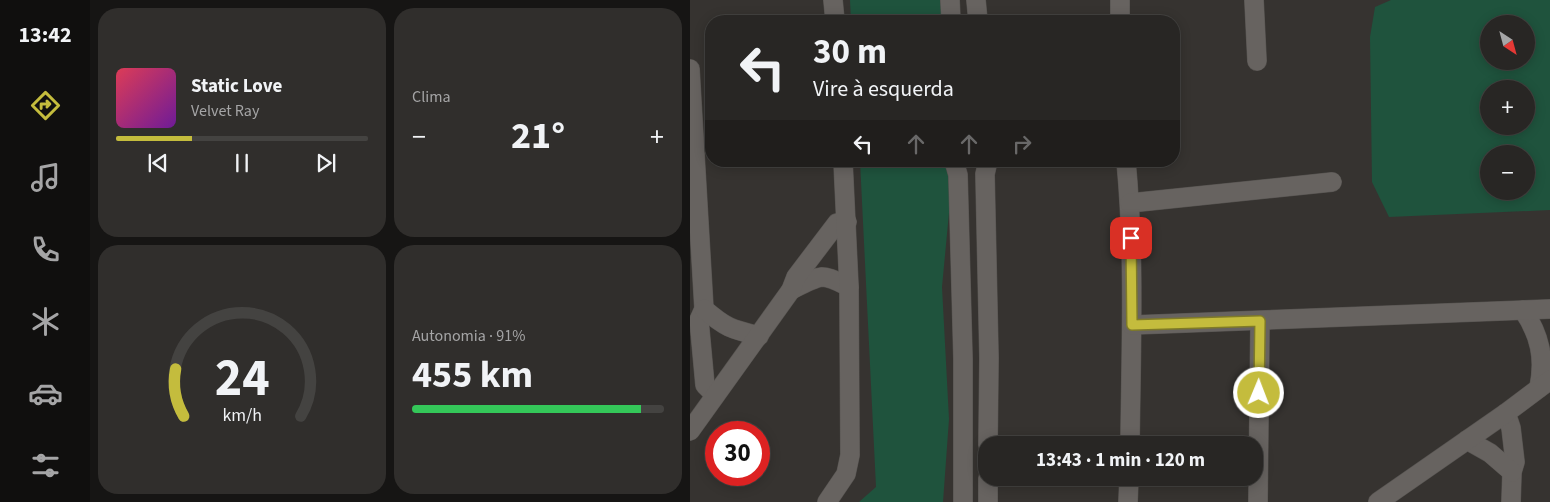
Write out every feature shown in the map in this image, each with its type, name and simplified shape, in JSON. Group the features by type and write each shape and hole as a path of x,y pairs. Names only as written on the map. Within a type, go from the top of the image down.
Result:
{"street":[{"path":"833,0 834,15"},
{"path":"950,0 951,15"},
{"path":"976,0 977,15"},
{"path":"1120,0 1120,15"},
{"path":"1254,0 1256,60"},
{"path":"690,69 704,309 699,320 705,384 715,395"},
{"path":"827,502 846,474 850,456 850,287 843,167"},
{"path":"1127,167 1130,203 1132,325 1130,436"},
{"path":"956,168 970,178 977,177 986,168"},
{"path":"956,168 963,358 963,502"},
{"path":"986,168 989,358 988,436"},
{"path":"1130,203 1332,182"},
{"path":"690,431 791,290 796,277 837,223 847,222"},
{"path":"791,290 822,277 850,287"},
{"path":"704,309 732,330 759,336"},
{"path":"1132,325 1550,309"},
{"path":"1378,502 1545,384 1541,347 1531,321 1523,310"},
{"path":"1258,502 1260,321"},
{"path":"1506,413 1511,428 1515,462 1512,472 1511,502"},
{"path":"1467,440 1490,453 1512,472"},
{"path":"988,486 988,502"},
{"path":"1128,502 1129,486"}],"green space":[{"path":"850,0 944,0 944,15 851,15"},
{"path":"1391,0 1550,0 1550,210 1389,217 1372,182 1370,37 1375,7"},
{"path":"860,167 951,167 952,181 942,287 949,419 943,502 859,502 876,487"}],"route":[{"path":"1131,238 1132,325 1260,321 1259,393"}]}
